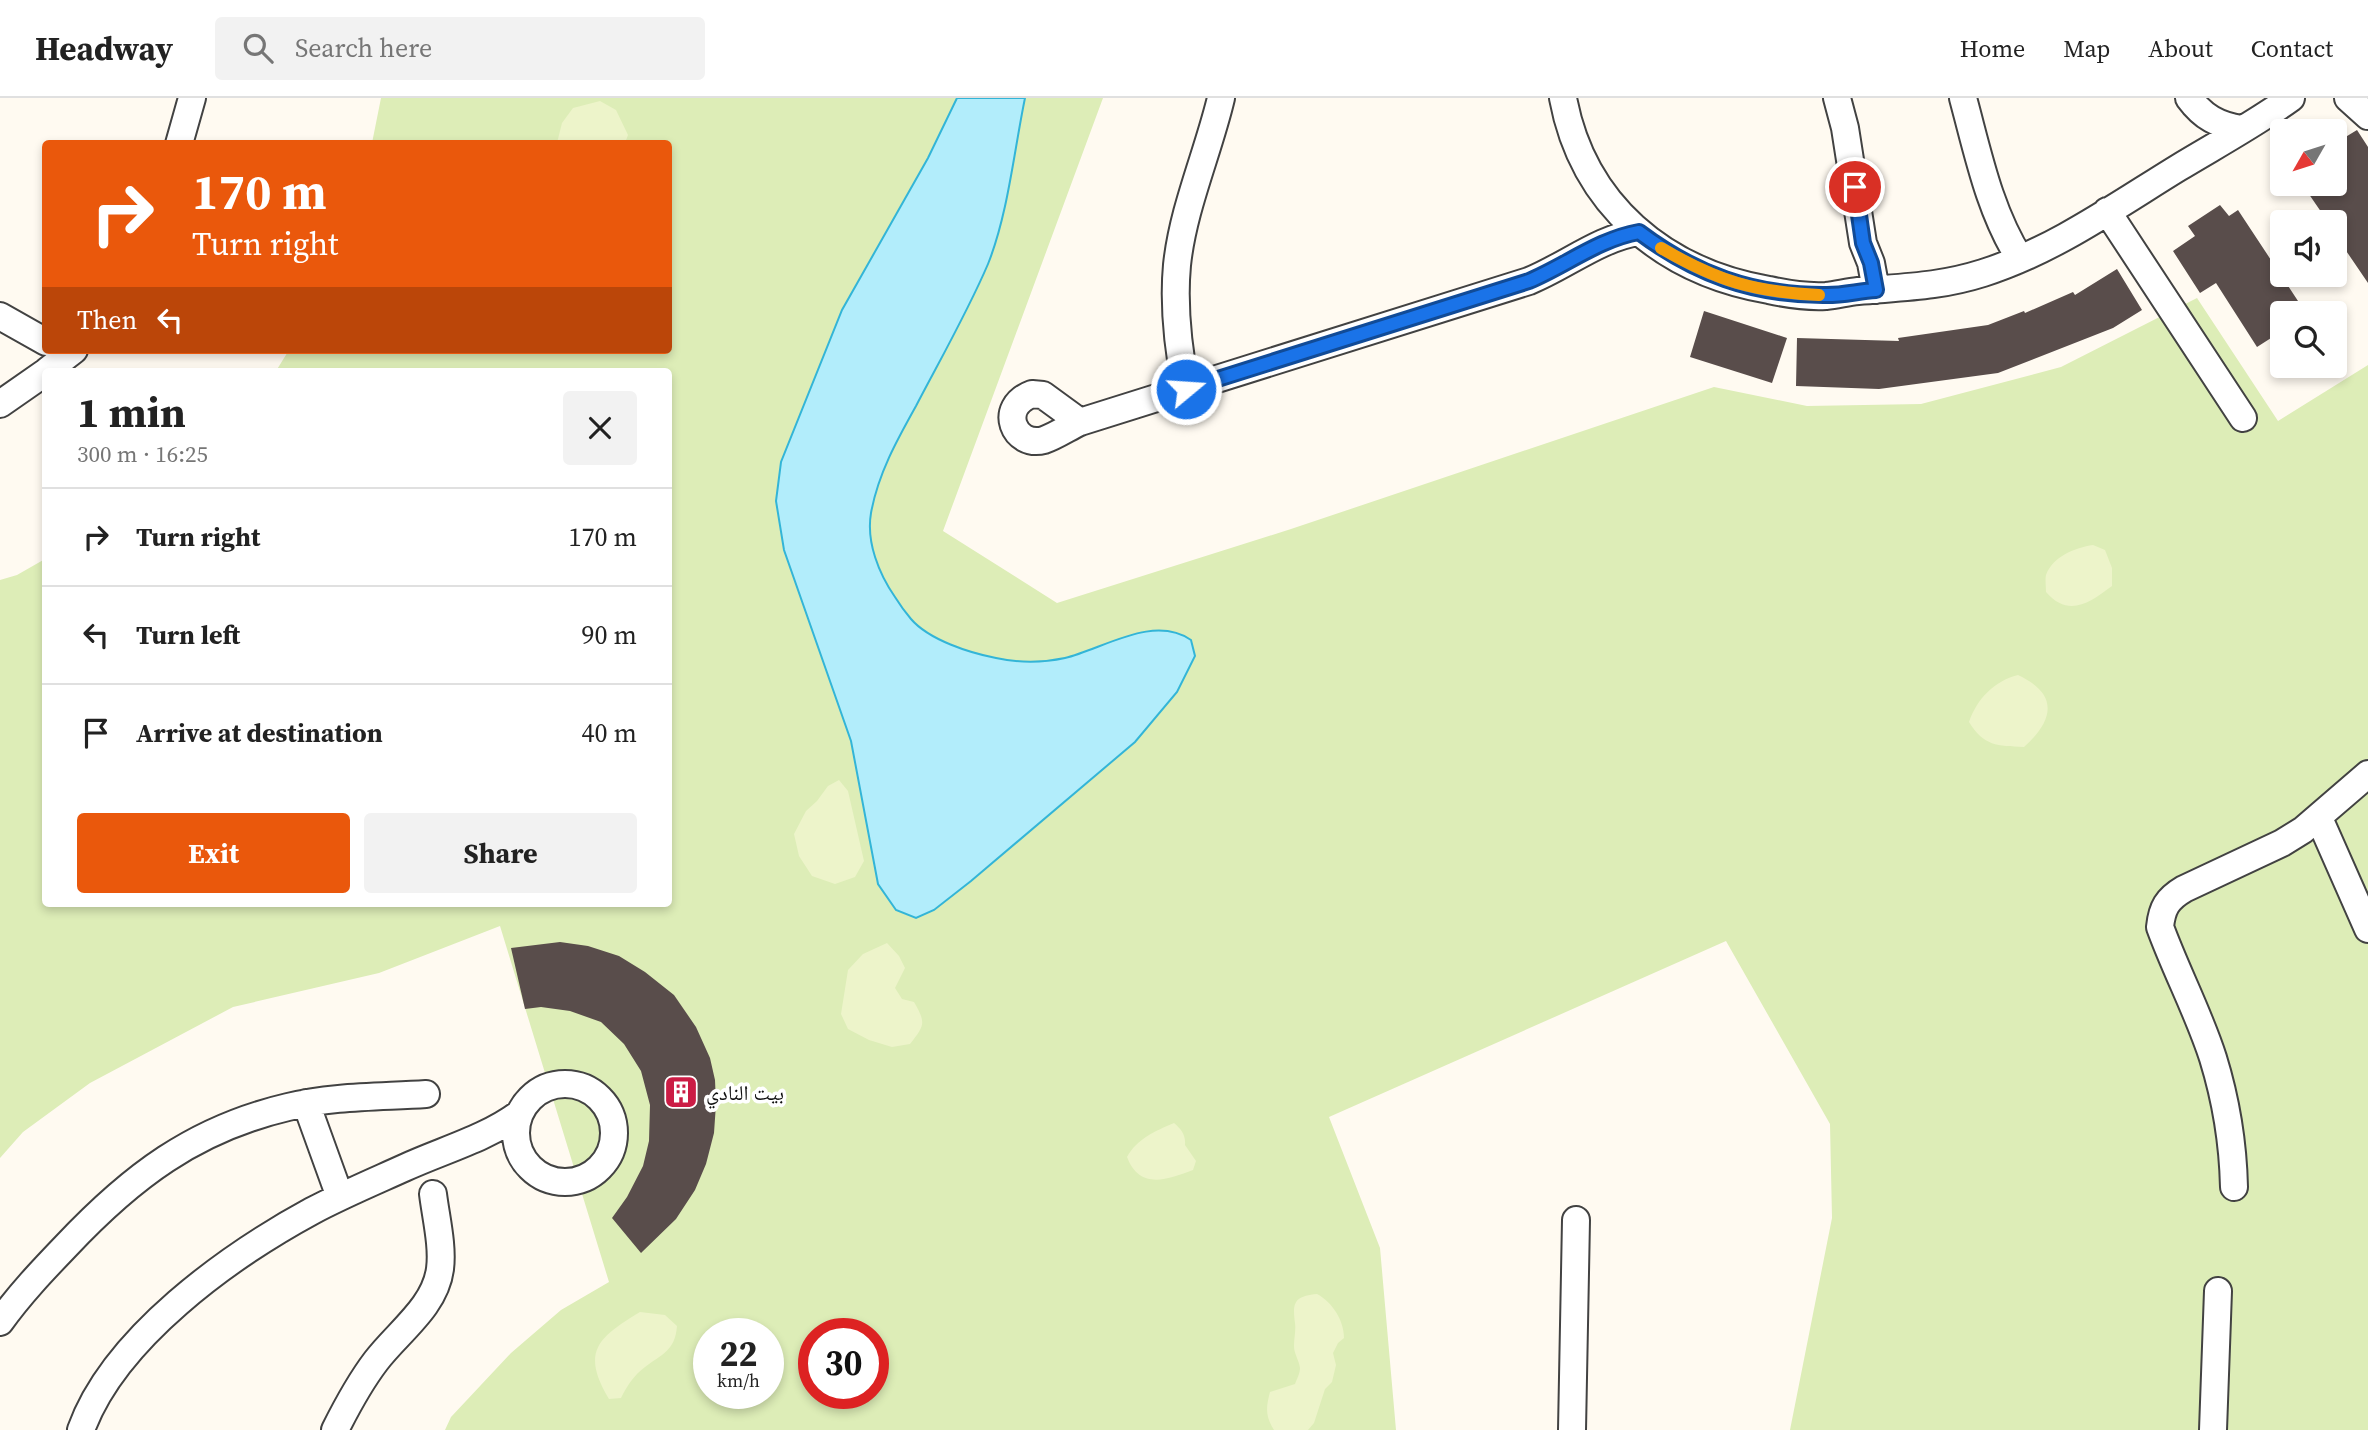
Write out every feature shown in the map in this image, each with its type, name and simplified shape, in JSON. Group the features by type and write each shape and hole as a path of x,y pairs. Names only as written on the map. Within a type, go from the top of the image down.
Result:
{"street":[{"path":"181,140 192,98"},
{"path":"1186,389 1178,350 1175,307 1177,264 1221,98"},
{"path":"1563,98 1581,159 1613,207 1660,248 1698,270 1739,285 1789,294 1826,296 1908,289 1947,282 2020,258 2069,234 2291,98"},
{"path":"1837,98 1845,128 1863,243 1867,291"},
{"path":"1963,98 1992,201 2008,240 2020,258"},
{"path":"2189,98 2206,117 2217,123 2241,129"},
{"path":"2348,98 2368,116"},
{"path":"1599,246 1613,207"},
{"path":"2107,211 2243,418"},
{"path":"1080,422 1529,281 1618,237 1639,232"},
{"path":"0,316 42,347"},
{"path":"0,404 42,369"},
{"path":"2234,1187 2231,1140 2221,1086 2212,1056 2160,927 2162,911 2170,898 2177,893 2282,843 2319,818 2368,774"},
{"path":"2319,818 2368,929"},
{"path":"81,1430 94,1400 113,1370 173,1307 239,1256 284,1227 341,1197 496,1129 519,1114 533,1096 552,1086 575,1085 595,1095 610,1113 614,1135 613,1146 602,1166 594,1174 573,1182 549,1180 538,1174 522,1156 471,1140"},
{"path":"0,1322 29,1285 96,1213 141,1175 190,1143 265,1112 306,1103 426,1094"},
{"path":"306,1103 341,1197"},
{"path":"519,1114 516,1131 522,1156"},
{"path":"335,1430 374,1364 432,1294 440,1272 441,1260 432,1194"},
{"path":"1572,1430 1576,1220"},
{"path":"2213,1430 2218,1290"}],"green space":[{"path":"381,98 1103,98 943,531 1057,603 1291,529 1714,387 1807,406 1921,404 2061,367 2197,298 2278,421 2368,365 2368,1430 1790,1430 1832,1218 1830,1124 1726,941 1329,1117 1380,1248 1396,1430 445,1430 451,1417 511,1353 561,1310 609,1282 500,926 379,973 233,1007 90,1083 23,1132 0,1158 0,580 17,575 42,561 42,907 672,907 672,368 278,368 287,354 672,354 672,140 373,140"},
{"path":"600,101 616,110 628,135 626,140 558,140 562,123 573,108"},
{"path":"2093,545 2105,550 2112,568 2112,586 2079,605 2071,606 2054,600 2046,592 2049,568 2065,554"},
{"path":"2018,675 2031,682 2046,699 2046,717 2042,727 2024,747 1992,743 1980,736 1969,722 1977,706 1994,686"},
{"path":"839,780 848,791 864,861 855,877 835,884 812,876 799,856 794,834 806,811 828,786"},
{"path":"887,943 899,956 905,968 895,988 902,999 914,1002 922,1020 919,1032 910,1044 892,1047 869,1040 848,1029 841,1014 848,970 863,954"},
{"path":"1174,1123 1196,1161 1193,1170 1156,1180 1139,1175 1127,1157 1131,1151 1147,1136"},
{"path":"1317,1294 1328,1302 1342,1325 1344,1338 1333,1353 1336,1365 1332,1382 1325,1389 1314,1423 1308,1430 1274,1430 1267,1411 1270,1392 1295,1384 1300,1370 1294,1349 1295,1305 1304,1296"},
{"path":"640,1312 665,1315 677,1326 674,1341 667,1351 637,1374 621,1398 609,1399 596,1369 598,1347 614,1329"}],"water":[{"path":"957,98 1025,98 1006,203 988,264 895,445 878,485 871,513 870,535 879,568 889,588 911,619 939,639 974,653 1013,661 1048,661 1080,654 1128,636 1161,631 1176,633 1191,640 1195,656 1177,692 1135,742 971,881 934,910 916,918 896,910 878,884 851,741 784,550 776,501 781,462 842,310 928,158"}],"building":[{"path":"2357,130 2368,147 2368,283 2347,252 2347,210 2320,210 2310,196 2347,196 2347,136"},
{"path":"2220,205 2229,216 2238,210 2270,259 2270,287 2289,287 2298,301 2270,301 2270,339 2257,347 2216,283 2200,293 2173,251 2195,236 2188,226"},
{"path":"2117,269 2142,310 2113,328 1998,373 1879,389 1796,386 1797,338 1899,341 1898,338 1988,325 2024,311 2025,313 2073,292 2075,295"},
{"path":"1704,311 1787,338 1772,383 1690,357"},
{"name":"بيت النادي","path":"560,942 588,946 619,956 645,972 674,995 696,1027 710,1058 715,1080 716,1104 714,1133 706,1164 695,1190 676,1219 641,1253 612,1218 627,1197 643,1166 649,1141 650,1105 641,1071 624,1044 601,1022 570,1011 541,1007 525,1009 511,948"}],"slow traffic":[{"path":"1661,248 1698,270 1739,285 1789,294 1819,295"}],"place":[{"name":"بيت النادي","path":"681,1092"}],"route":[{"path":"1186,389 1529,281 1608,241 1639,232 1698,270 1739,285 1789,294 1826,296 1876,290 1871,263 1863,243 1855,187"}]}
